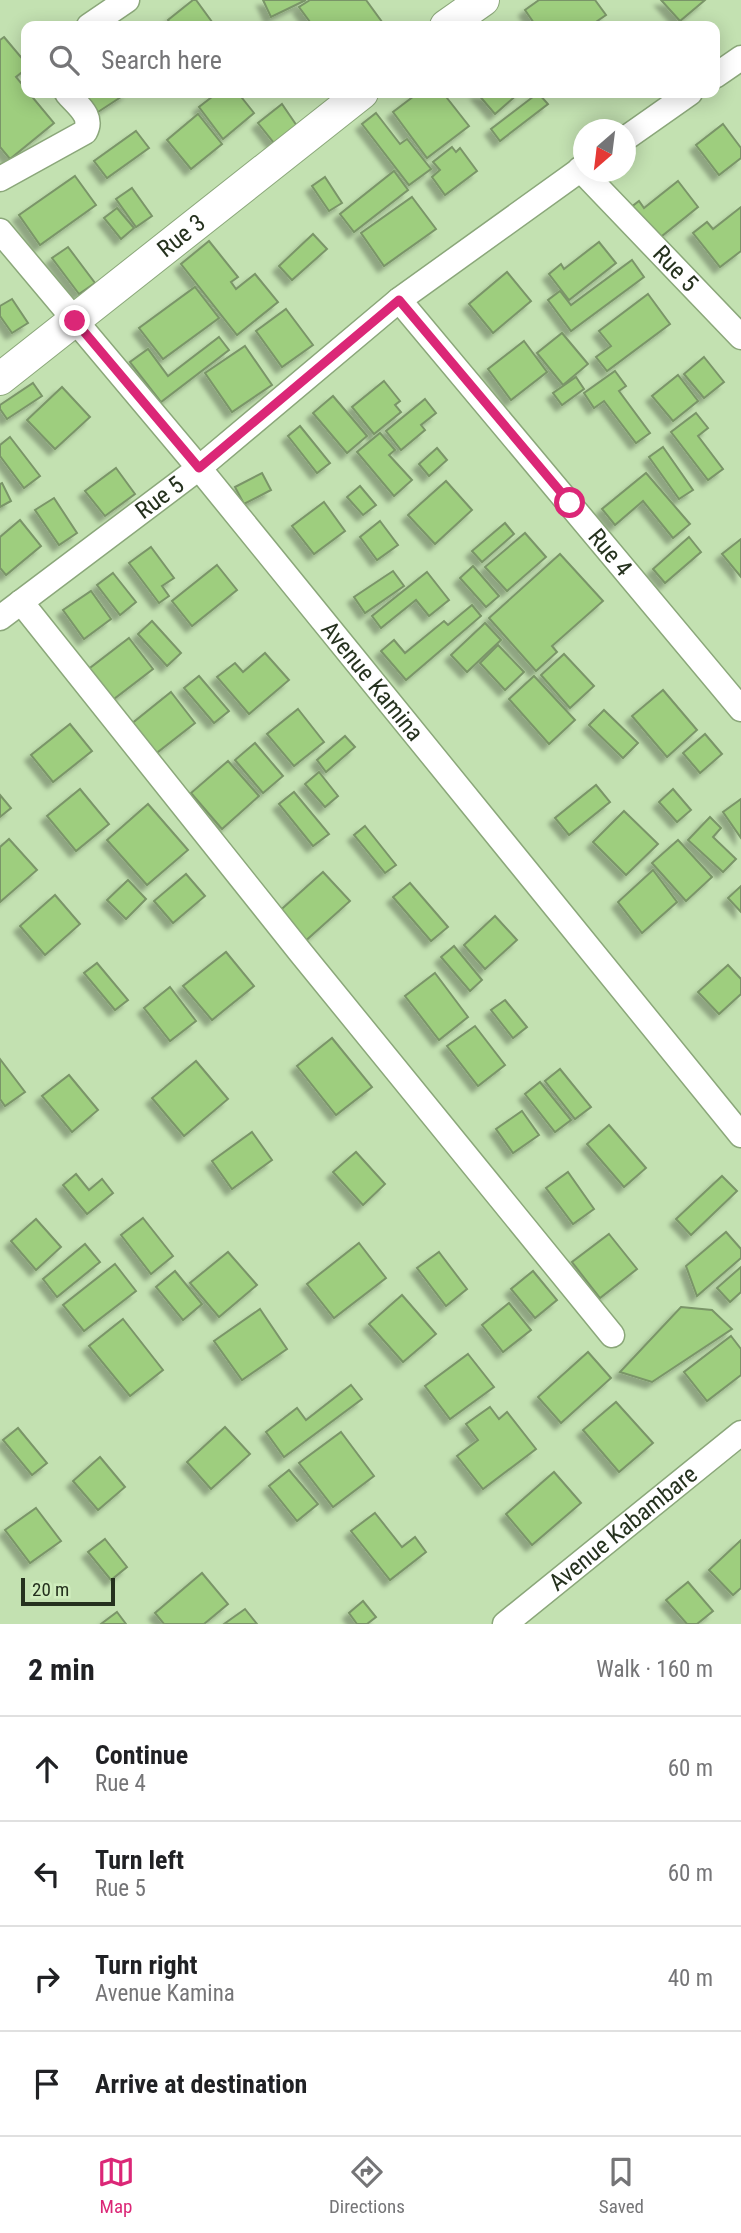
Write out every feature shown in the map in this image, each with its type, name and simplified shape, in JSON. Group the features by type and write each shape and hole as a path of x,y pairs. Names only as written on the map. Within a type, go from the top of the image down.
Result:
{"street":[{"path":"96,21 127,0"},
{"path":"453,21 483,0"},
{"path":"720,73 741,58"},
{"path":"0,179 85,132 89,125 88,117 71,98"},
{"name":"Rue 3","path":"0,379 356,98"},
{"path":"636,130 683,98"},
{"name":"Rue 5","path":"0,618 199,468 399,300 573,174"},
{"name":"Rue 5","path":"595,182 741,337"},
{"name":"Avenue Kamina","path":"0,230 199,468 741,1135"},
{"name":"Rue 4","path":"399,300 741,709"},
{"path":"21,603 612,1335"},
{"name":"Avenue Kabambare","path":"505,1624 741,1433"}],"building":[{"path":"196,0 211,21 169,21"},
{"path":"263,0 306,0 271,17"},
{"path":"310,0 366,0 381,21 309,21 299,7"},
{"path":"539,0 595,0 606,15 597,21 533,21 525,10"},
{"path":"661,0 705,0 680,21"},
{"path":"4,37 21,57 21,73 16,77 21,83 21,98 33,98 54,123 10,159 0,147 0,40"},
{"path":"88,98 119,98 98,112"},
{"path":"211,98 242,98 254,113 223,139 199,107"},
{"path":"411,98 447,98 469,126 427,158 393,112"},
{"path":"481,98 513,98 495,114"},
{"path":"531,98 543,98 548,104 500,141 491,129"},
{"path":"282,104 297,126 274,143 258,123"},
{"path":"376,113 400,144 407,139 431,169 409,185 362,124"},
{"path":"198,114 222,144 191,169 167,140"},
{"path":"723,124 741,148 741,158 719,175 696,145"},
{"path":"136,131 149,148 107,178 94,161"},
{"path":"452,147 456,152 460,148 477,171 445,195 432,177 440,170 433,162"},
{"path":"394,171 408,190 354,232 340,214"},
{"path":"75,176 96,205 40,245 19,215"},
{"path":"325,177 342,203 329,211 312,186"},
{"path":"678,181 698,207 652,244 626,211 639,201 644,208"},
{"path":"132,188 152,216 136,227 116,199"},
{"path":"412,197 436,229 384,266 361,233"},
{"path":"741,207 741,251 720,267 693,233 707,222 713,229"},
{"path":"117,208 134,228 121,239 104,218"},
{"path":"313,234 327,249 292,280 279,266"},
{"path":"209,241 238,277 231,282 236,289 255,274 278,302 237,335 181,264"},
{"path":"599,242 616,263 569,300 549,274 561,264 564,269"},
{"path":"68,247 95,283 79,294 52,258"},
{"path":"632,260 644,277 571,331 548,300 560,291 571,305"},
{"path":"507,272 531,301 493,333 469,304"},
{"path":"195,287 219,318 163,359 139,328"},
{"path":"648,294 670,324 607,371 596,357 611,346 599,331"},
{"path":"12,299 28,323 12,333 0,316 0,306"},
{"path":"286,309 313,345 282,367 256,331"},
{"path":"562,333 588,364 563,385 537,353"},
{"path":"219,337 229,350 161,402 130,362 148,349 168,376"},
{"path":"524,341 547,372 511,400 488,369"},
{"path":"245,346 272,385 232,412 205,373"},
{"path":"704,357 724,382 704,398 684,374"},
{"path":"615,371 626,386 619,391 650,433 636,443 604,401 594,408 584,393"},
{"path":"678,375 698,401 673,421 652,396"},
{"path":"576,377 584,389 562,405 553,393"},
{"path":"384,381 400,401 395,405 401,412 374,434 352,407"},
{"path":"33,383 42,396 7,419 0,405"},
{"path":"62,387 90,417 55,449 27,420"},
{"path":"333,396 367,436 347,453 313,413"},
{"path":"425,399 436,413 421,425 425,430 401,450 386,431"},
{"path":"696,413 708,428 698,436 723,469 708,480 671,432"},
{"path":"300,426 330,463 317,473 288,436"},
{"path":"380,433 395,450 389,455 412,480 394,496 357,452"},
{"path":"10,437 40,476 24,488 0,456 0,445"},
{"path":"663,447 693,490 679,499 649,457"},
{"path":"437,448 447,460 429,476 419,464"},
{"path":"116,468 135,494 105,516 85,491"},
{"path":"262,473 271,490 244,504 235,487"},
{"path":"646,473 690,524 673,538 643,501 615,525 602,509"},
{"path":"446,481 472,510 435,544 408,515"},
{"path":"2,483 11,501 0,507 0,484"},
{"path":"360,486 376,505 363,515 347,497"},
{"path":"54,498 77,533 59,545 35,510"},
{"path":"324,502 345,531 314,554 292,526"},
{"path":"20,520 41,546 6,575 0,568 0,537"},
{"path":"380,521 398,545 377,560 360,537"},
{"path":"505,523 514,534 482,562 472,551"},
{"path":"525,533 546,557 507,591 485,567"},
{"path":"689,537 701,552 665,583 653,569"},
{"path":"741,539 741,577 722,554"},
{"path":"151,547 174,578 162,586 169,596 159,603 129,563"},
{"path":"560,554 603,601 552,646 557,652 536,671 489,618"},
{"path":"217,565 237,590 192,626 172,601"},
{"path":"473,566 499,596 486,607 460,578"},
{"path":"393,571 404,586 365,613 354,597"},
{"path":"427,572 449,600 429,616 416,600 381,628 372,616"},
{"path":"113,573 136,602 120,615 97,585"},
{"path":"91,591 111,619 84,639 63,610"},
{"path":"472,605 481,616 406,680 381,651 394,640 405,653 444,621 448,625"},
{"path":"152,621 181,653 167,666 138,634"},
{"path":"485,623 501,640 467,672 451,655"},
{"path":"129,638 153,669 110,702 86,671"},
{"path":"498,645 524,672 505,690 480,663"},
{"path":"265,653 289,680 249,714 217,677 235,663 243,672"},
{"path":"564,654 594,686 570,708 541,675"},
{"path":"199,676 229,711 214,723 184,688"},
{"path":"534,676 575,720 549,744 509,699"},
{"path":"663,690 697,730 667,757 632,716"},
{"path":"171,692 195,723 154,755 130,725"},
{"path":"298,709 324,742 294,766 267,734"},
{"path":"604,710 638,743 623,758 589,725"},
{"path":"70,724 92,751 53,782 31,755"},
{"path":"705,734 722,754 700,773 683,753"},
{"path":"345,736 355,747 326,772 317,760"},
{"path":"255,743 283,776 263,793 235,760"},
{"path":"228,761 259,796 222,829 191,793"},
{"path":"319,772 338,796 325,807 305,784"},
{"path":"596,785 610,802 569,835 555,818"},
{"path":"80,789 109,824 76,851 47,816"},
{"path":"673,789 691,810 677,822 659,802"},
{"path":"294,792 329,834 313,846 279,804"},
{"path":"0,795 11,808 0,817"},
{"path":"741,799 741,838 723,812"},
{"path":"148,804 188,850 147,885 107,840"},
{"path":"624,811 658,844 626,875 593,842"},
{"path":"710,817 721,828 713,837 736,859 723,872 688,840"},
{"path":"365,826 396,865 385,873 354,835"},
{"path":"9,839 37,870 0,902 0,847"},
{"path":"678,840 712,877 686,901 652,863"},
{"path":"653,870 677,902 642,933 618,902"},
{"path":"323,872 350,901 302,944 275,915"},
{"path":"186,874 205,896 173,923 154,901"},
{"path":"128,880 146,899 126,919 107,900"},
{"path":"410,883 448,927 431,941 393,897"},
{"path":"741,886 741,912 728,898"},
{"path":"55,895 80,924 45,955 20,926"},
{"path":"495,916 517,940 485,969 464,945"},
{"path":"454,946 482,980 470,991 441,957"},
{"path":"226,952 254,986 212,1020 183,986"},
{"path":"97,963 128,1000 115,1010 84,973"},
{"path":"728,965 741,979 741,994 719,1014 698,992"},
{"path":"435,973 468,1017 439,1040 405,996"},
{"path":"170,987 196,1021 170,1041 144,1008"},
{"path":"505,1000 527,1027 513,1038 491,1010"},
{"path":"475,1026 505,1065 478,1086 447,1046"},
{"path":"332,1038 372,1087 336,1115 297,1066"},
{"path":"0,1059 25,1092 5,1106 0,1099"},
{"path":"196,1061 228,1099 184,1136 152,1098"},
{"path":"560,1069 591,1107 575,1119 545,1081"},
{"path":"69,1075 98,1110 72,1132 42,1096"},
{"path":"540,1082 571,1120 555,1132 525,1094"},
{"path":"522,1111 539,1135 513,1153 496,1129"},
{"path":"609,1125 646,1168 624,1187 587,1144"},
{"path":"252,1132 272,1160 232,1189 212,1161"},
{"path":"356,1152 385,1184 363,1205 333,1172"},
{"path":"568,1172 594,1209 573,1224 546,1188"},
{"path":"76,1174 89,1190 102,1179 113,1193 87,1214 63,1185"},
{"path":"722,1176 737,1191 691,1235 676,1219"},
{"path":"143,1218 173,1256 151,1274 121,1235"},
{"path":"36,1219 61,1247 36,1270 11,1241"},
{"path":"726,1232 741,1249 741,1258 697,1296 686,1266"},
{"path":"609,1234 637,1269 600,1298 572,1262"},
{"path":"359,1243 386,1278 334,1318 307,1284"},
{"path":"85,1244 100,1262 57,1297 43,1279"},
{"path":"228,1252 257,1285 219,1317 190,1283"},
{"path":"439,1252 467,1289 446,1306 417,1268"},
{"path":"115,1264 136,1291 84,1331 63,1305"},
{"path":"741,1267 741,1292 730,1302 717,1288"},
{"path":"175,1271 202,1304 183,1320 156,1287"},
{"path":"533,1271 557,1300 535,1318 511,1289"},
{"path":"402,1295 436,1334 403,1362 369,1324"},
{"path":"509,1303 531,1330 503,1352 482,1325"},
{"path":"681,1307 712,1310 732,1329 652,1382 620,1372"},
{"path":"260,1309 287,1349 242,1380 214,1341"},
{"path":"123,1319 163,1370 130,1396 89,1346"},
{"path":"731,1336 741,1349 741,1375 707,1401 684,1372"},
{"path":"588,1352 611,1378 561,1423 538,1397"},
{"path":"468,1354 494,1387 450,1419 425,1386"},
{"path":"351,1385 362,1399 284,1457 266,1432 297,1408 306,1420"},
{"path":"616,1402 653,1443 619,1472 583,1430"},
{"path":"490,1407 499,1419 507,1412 536,1449 483,1489 457,1456 478,1440 466,1424"},
{"path":"225,1427 250,1454 211,1489 187,1462"},
{"path":"18,1428 47,1463 32,1475 3,1440"},
{"path":"341,1432 374,1476 333,1507 299,1463"},
{"path":"100,1457 125,1487 98,1510 73,1481"},
{"path":"289,1470 318,1504 297,1521 269,1486"},
{"path":"554,1472 581,1503 532,1545 506,1514"},
{"path":"36,1508 61,1541 30,1563 5,1530"},
{"path":"375,1513 402,1547 415,1537 426,1552 390,1580 351,1531"},
{"path":"105,1539 127,1567 111,1580 88,1552"},
{"path":"741,1540 741,1588 733,1595 709,1570"},
{"path":"202,1573 228,1604 204,1624 164,1624 155,1613"},
{"path":"688,1582 713,1611 697,1624 687,1624 666,1600"},
{"path":"363,1601 376,1617 367,1624 357,1624 349,1613"},
{"path":"245,1609 257,1624 224,1624"},
{"path":"117,1612 126,1624 101,1624"}],"route":[{"path":"75,321 199,468 399,300 570,503"}]}
